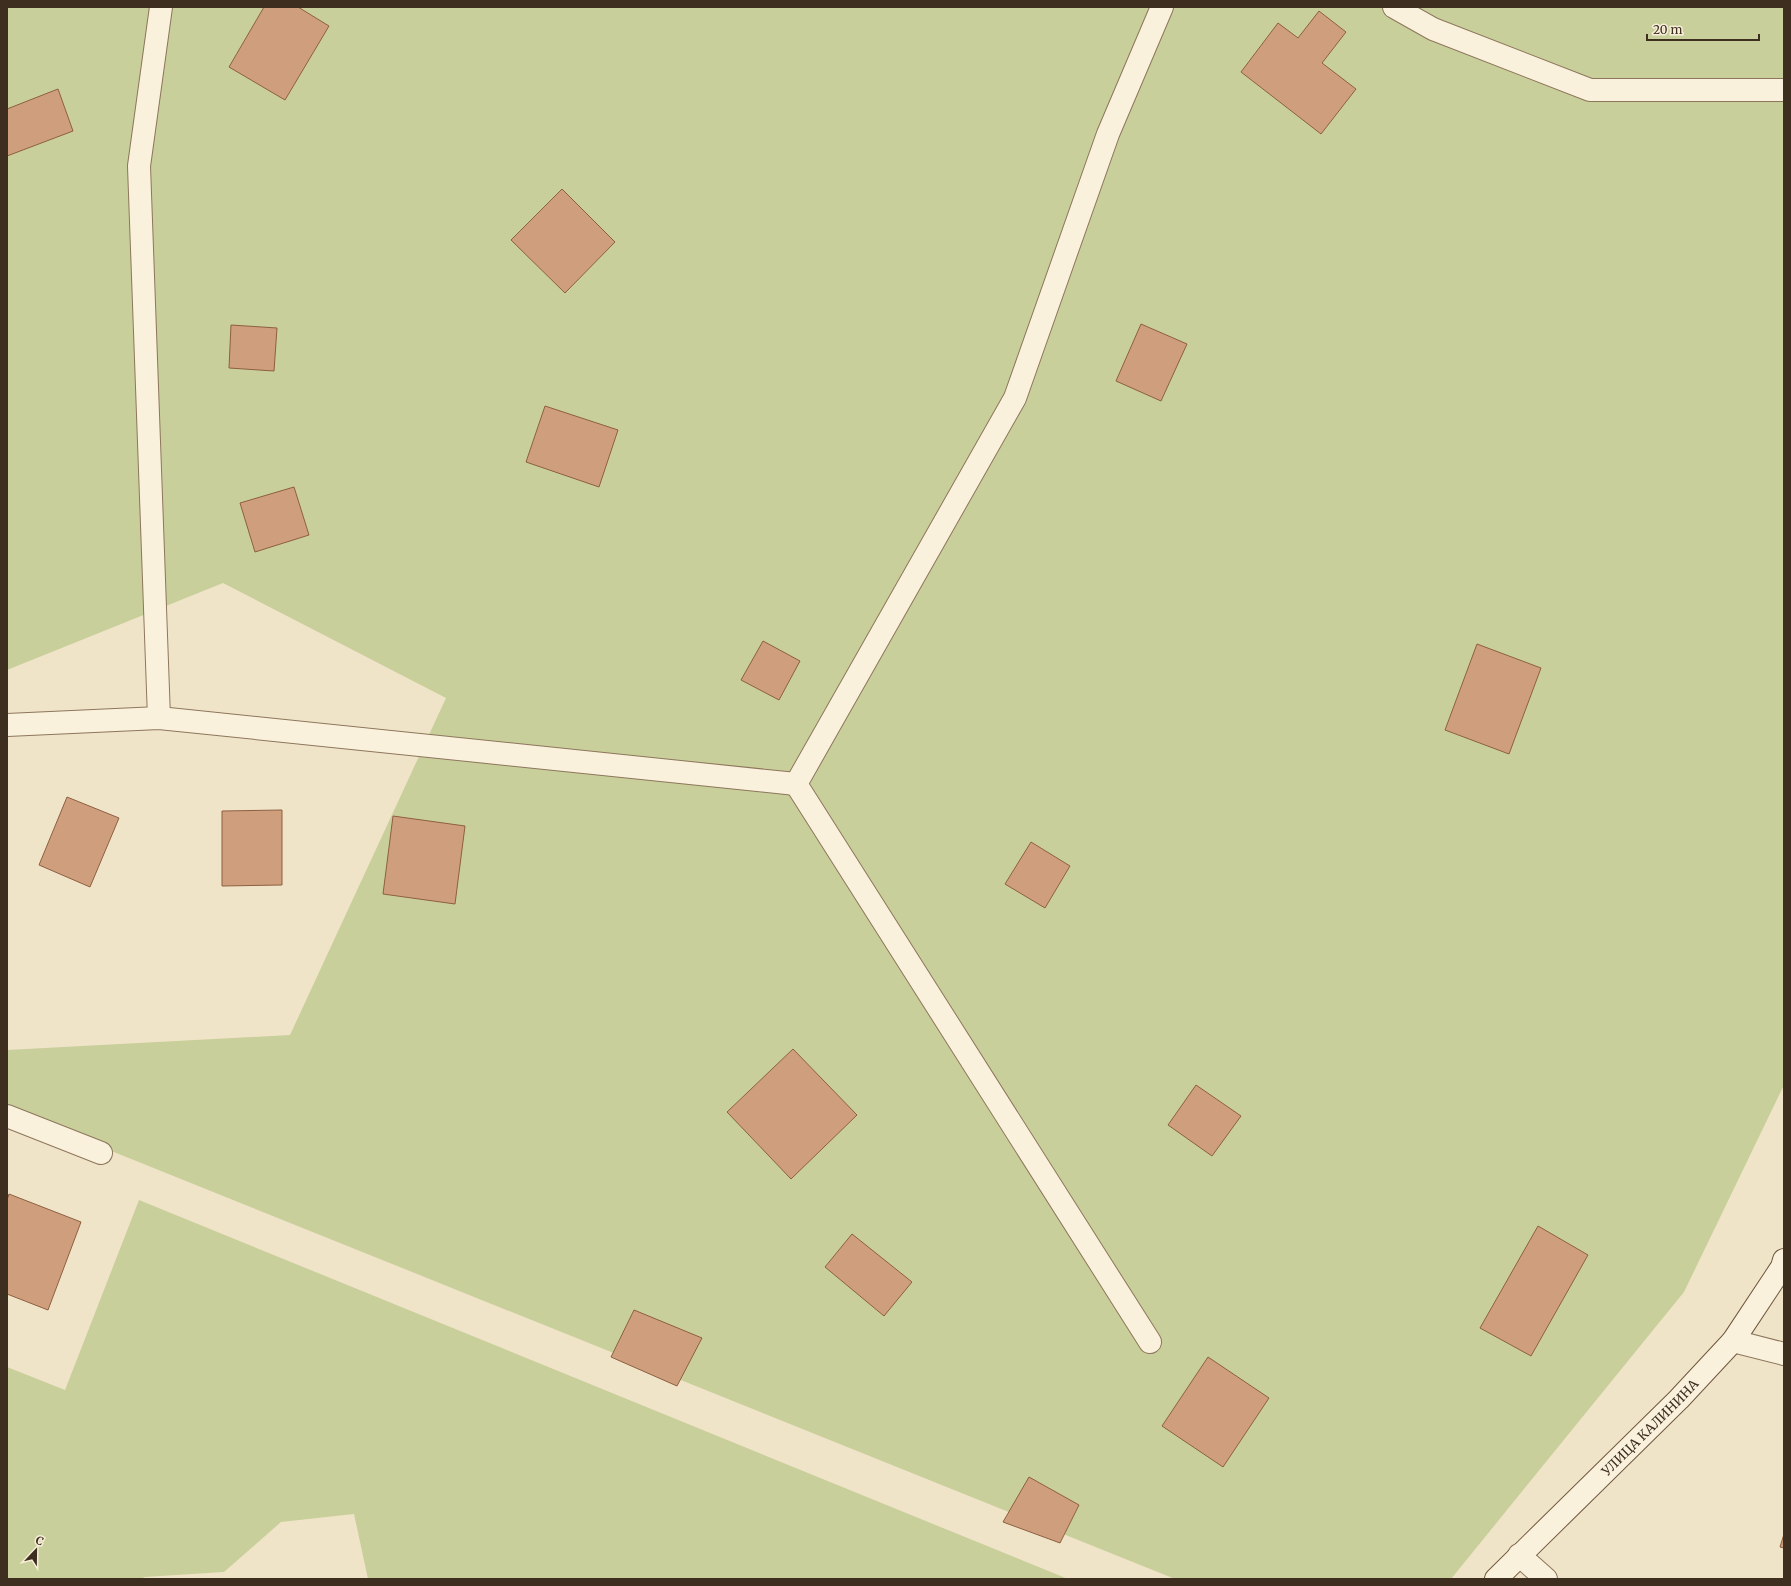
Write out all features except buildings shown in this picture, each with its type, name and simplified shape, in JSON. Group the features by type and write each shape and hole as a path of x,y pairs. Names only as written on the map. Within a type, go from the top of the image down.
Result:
{"street":[{"path":"159,718 139,166 161,7"},
{"path":"796,784 1015,398 1108,134 1162,7"},
{"path":"1394,7 1433,29 1590,90 1784,90"},
{"path":"7,725 159,718 796,784"},
{"path":"796,784 1150,1342"},
{"path":"7,1116 101,1153"},
{"name":"УЛИЦА КАЛИНИНА","path":"1496,1579 1679,1399 1733,1341 1782,1267 1784,1260"},
{"path":"1733,1341 1784,1354"},
{"path":"1519,1555 1546,1579"}],"green space":[{"path":"7,7 1784,7 1784,1085 1684,1292 1451,1579 1175,1579 7,1109 7,1050 290,1035 446,698 223,583 7,670"},
{"path":"139,1200 1068,1579 368,1579 354,1514 281,1522 224,1572 145,1577 140,1579 7,1579 7,1367 65,1390"}]}
